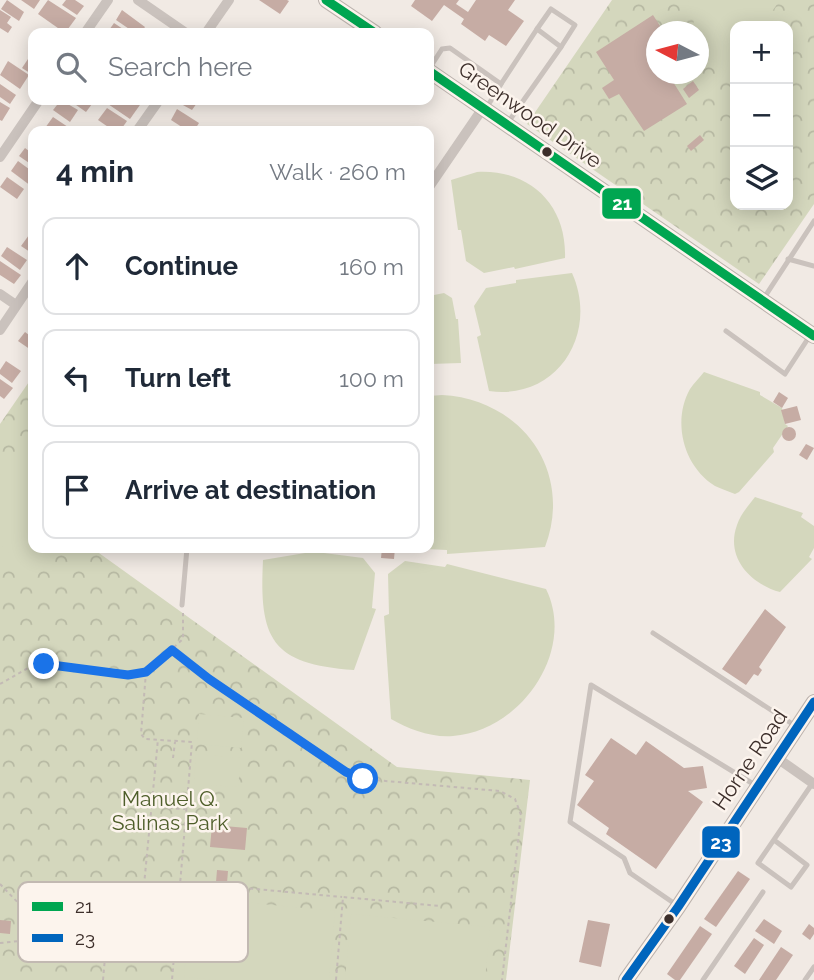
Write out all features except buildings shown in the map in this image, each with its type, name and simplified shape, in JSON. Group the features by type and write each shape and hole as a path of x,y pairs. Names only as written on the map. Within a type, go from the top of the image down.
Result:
{"main road":[{"path":"326,0 368,28"},
{"name":"Greenwood Drive","path":"434,74 813,335"},
{"name":"Horne Road","path":"631,978 814,702"}],"street":[{"path":"88,28 108,0"},
{"path":"138,0 179,28"},
{"path":"209,28 229,0"},
{"path":"0,156 36,105"},
{"path":"141,126 155,105"},
{"path":"434,180 484,109"},
{"path":"0,330 28,288"},
{"path":"0,294 16,306"},
{"path":"777,758 813,783"}],"lane":[{"path":"484,109 551,9 575,25 507,124"},
{"path":"537,29 561,47"},
{"path":"434,62 442,49 450,48 501,84"},
{"path":"762,300 814,221"},
{"path":"788,259 814,266"},
{"path":"726,331 785,374 813,335"},
{"path":"182,605 187,553"},
{"path":"653,633 797,727"},
{"path":"678,907 630,873 624,858 570,822 591,685 758,786"},
{"path":"774,840 807,864 791,887 758,863 813,783"},
{"path":"703,980 763,892"},
{"path":"805,980 814,967"}],"path":[{"path":"0,684 30,667 44,664 128,675 146,672 183,639 182,605"},
{"path":"172,650 209,679 346,772 363,779 500,791 515,799 521,815 502,980"},
{"path":"146,672 141,734 145,739 192,742 180,882"},
{"path":"144,882 158,739"},
{"path":"173,758 175,741"},
{"path":"169,808 186,810"},
{"path":"0,884 18,903"},
{"path":"248,888 440,906"},
{"path":"336,980 343,897"},
{"path":"0,943 18,941"},
{"path":"103,980 105,962"},
{"path":"172,980 173,962"}],"green space":[{"path":"612,0 814,0 814,204 759,284 527,124"},
{"path":"688,0 780,0 765,21 730,21 729,74 709,55 709,21 693,21"},
{"path":"477,172 513,177 542,194 560,222 565,258 484,273 466,261 461,230 458,230 451,180"},
{"path":"572,273 579,296 580,318 576,339 566,358 553,374 535,385 513,391 489,391 477,337 481,335 474,306 486,288 516,283 516,280"},
{"path":"444,293 452,298 458,319 461,363 434,364 434,295"},
{"path":"704,372 760,392 760,395 782,408 785,424 788,426 773,448 774,452 735,494 715,486 704,477 688,455 684,442 682,415 685,402 690,389"},
{"name":"Manuel Q. Salinas Park","path":"28,383 28,553 99,553 397,767 530,780 506,980 0,980 0,424"},
{"path":"434,396 470,400 496,410 517,425 534,444 546,467 552,492 552,519 545,547 447,554 447,550 434,549"},
{"path":"28,436 28,553 58,553 32,573 0,545 0,475"},
{"path":"755,497 803,513 801,517 814,526 814,548 809,557 812,559 780,592 750,576 738,559 735,548 734,537 738,521"},
{"path":"305,553 363,558 375,573 372,608 376,609 354,670 304,661 288,653 276,642 268,628 264,610 263,560"},
{"path":"405,561 445,567 447,564 546,589 554,613 554,638 548,662 536,685 520,704 500,720 477,731 437,736 420,732 391,719 384,616 389,614 388,574"},
{"path":"199,714 244,718 241,748 197,744"},
{"path":"196,754 241,758 238,787 194,784"},
{"path":"248,903 335,911 329,980 216,980 184,977 185,962 248,962"},
{"path":"351,914 490,927 485,980 345,980"}],"transit line":[{"name":"21","path":"326,0 368,28"},
{"name":"21","path":"434,74 814,336"},
{"name":"23","path":"626,980 678,907 814,702"}],"route":[{"path":"44,664 128,675 146,672 172,650 209,679 346,772 363,779"}]}
